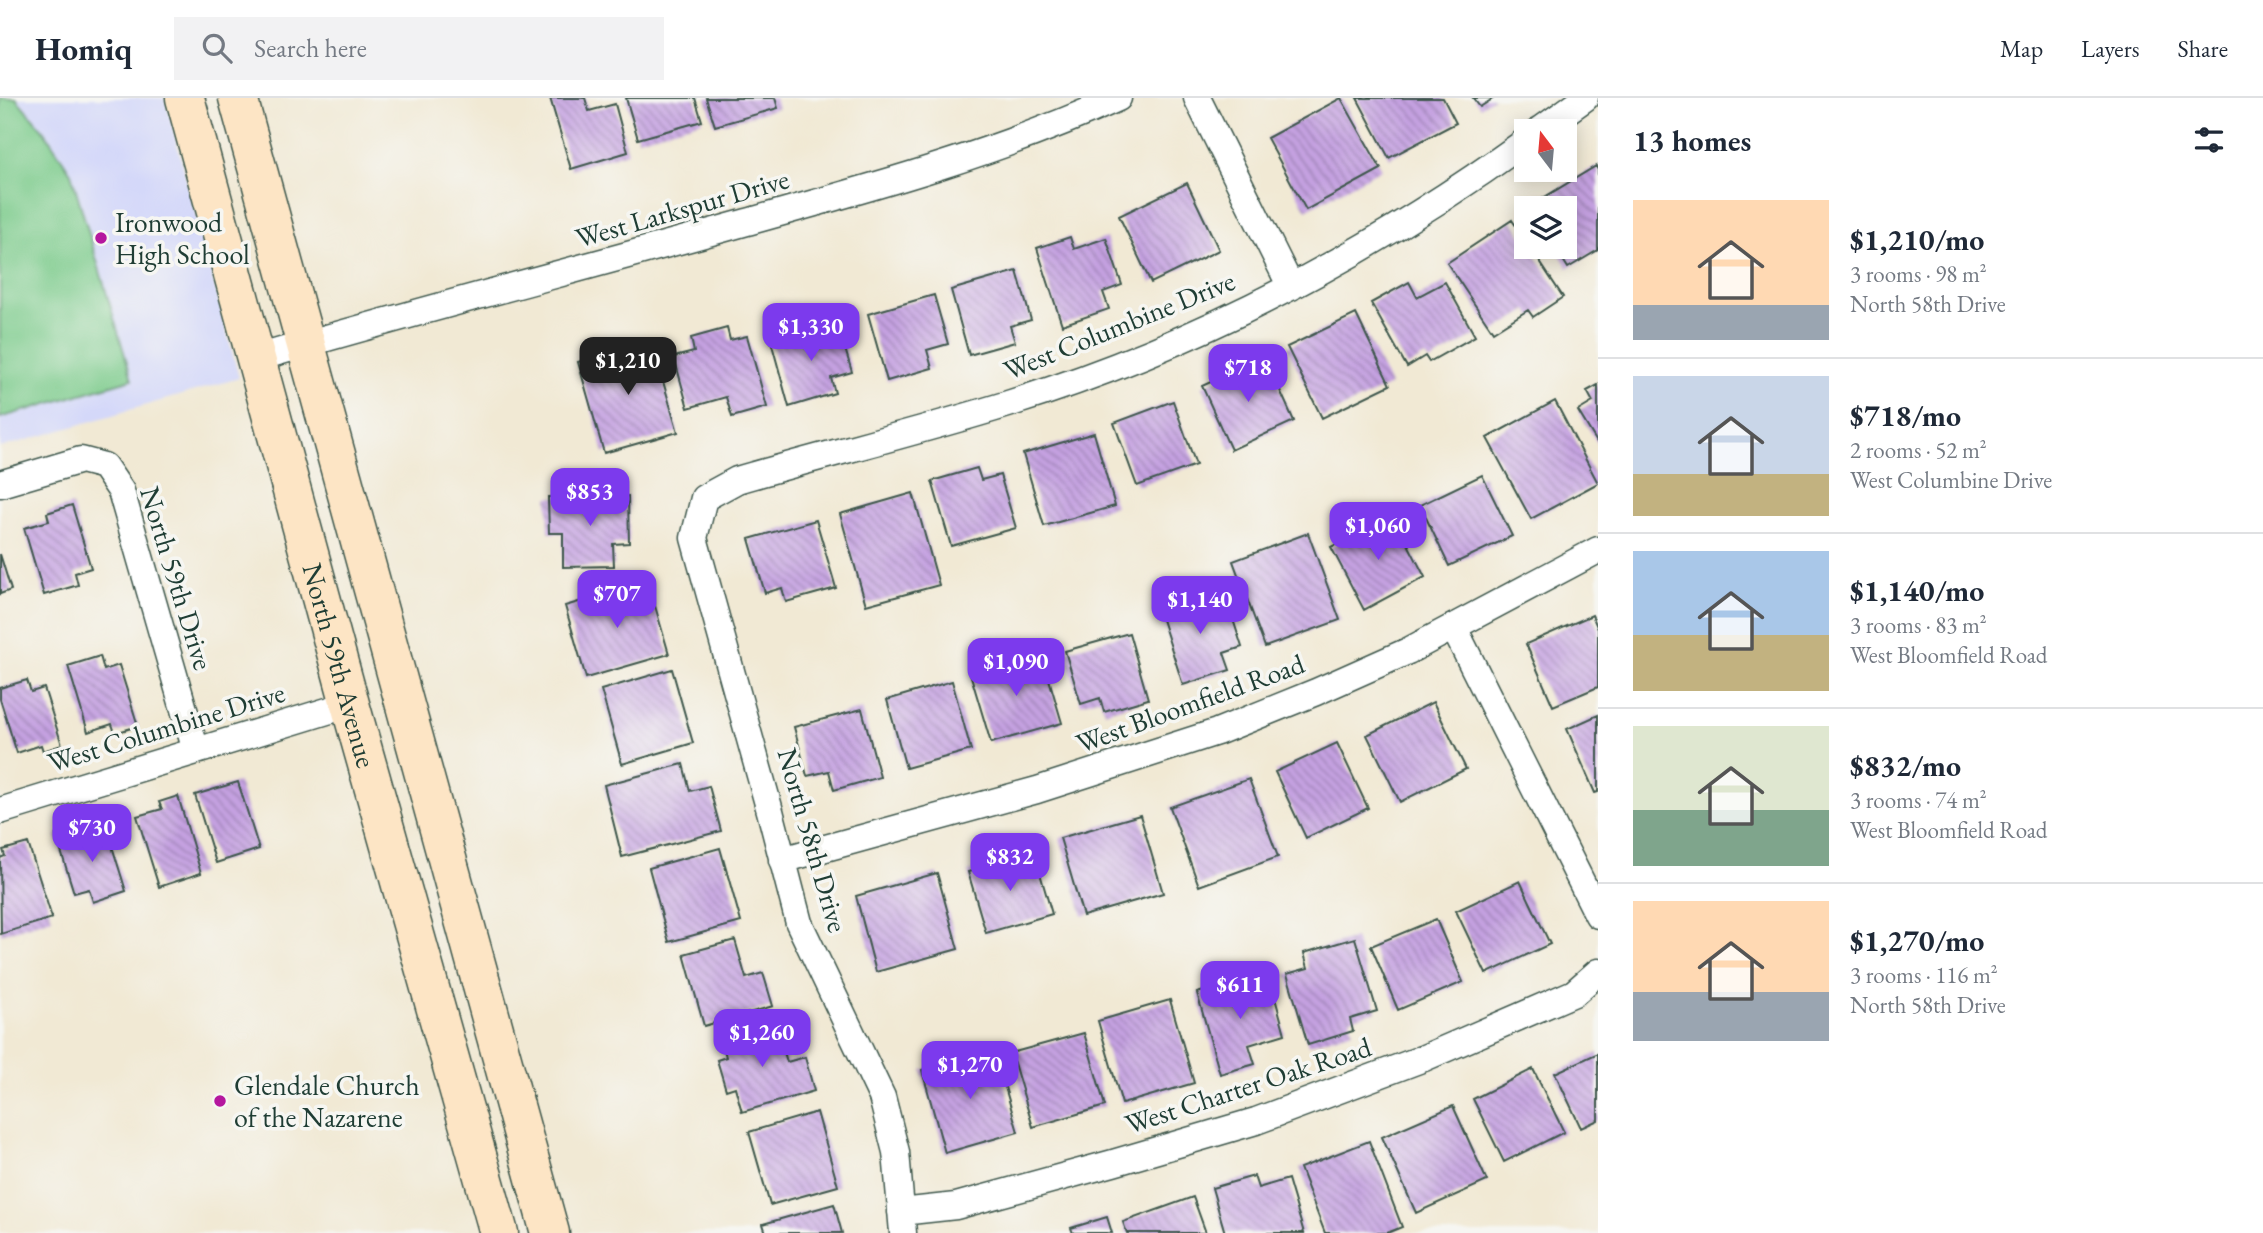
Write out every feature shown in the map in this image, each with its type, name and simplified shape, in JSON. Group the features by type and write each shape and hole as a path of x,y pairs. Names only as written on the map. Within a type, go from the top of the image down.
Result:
{"main road":[{"name":"North 59th Avenue","path":"186,98 350,704 499,1233"},
{"name":"North 59th Avenue","path":"239,98 550,1233"}],"street":[{"name":"West Larkspur Drive","path":"257,358 878,186 1027,136 1118,98"},
{"path":"1198,98 1291,287"},
{"path":"1556,119 1585,98"},
{"name":"West Columbine Drive","path":"704,498 737,480 1008,404 1173,343 1331,267 1460,188 1514,150"},
{"name":"North 59th Drive","path":"0,485 81,460 104,466 121,491 196,751"},
{"name":"North 58th Drive","path":"704,498 694,538 799,923 881,1097 896,1152 902,1223"},
{"name":"West Bloomfield Road","path":"782,860 1037,790 1217,732 1316,692 1454,628 1598,550"},
{"path":"1454,628 1598,915"},
{"name":"West Columbine Drive","path":"0,811 350,704"},
{"name":"West Charter Oak Road","path":"902,1223 1256,1121 1424,1058 1574,993 1598,972"}],"shaded area":[{"name":"Ironwood High School","path":"0,98 165,98 239,378 0,448"}],"green space":[{"path":"0,98 16,98 44,131 71,173 132,379 0,418"}],"building":[{"path":"550,98 585,98 589,111 615,104 628,152 571,169"},
{"path":"626,98 695,98 702,121 638,139"},
{"path":"706,98 775,98 778,108 715,126"},
{"path":"1341,98 1381,169 1306,210 1267,138"},
{"path":"1357,98 1443,98 1456,123 1389,158"},
{"path":"1473,98 1494,98 1480,107"},
{"path":"1596,166 1598,170 1598,250 1568,268 1562,259 1577,259 1577,196 1546,196 1570,182 1577,182 1577,178"},
{"path":"1187,183 1219,250 1151,283 1119,216"},
{"path":"1512,220 1514,259 1538,259 1563,297 1533,317 1528,310 1493,332 1447,263"},
{"path":"1070,237 1074,249 1106,238 1122,285 1103,292 1109,309 1062,325 1037,248"},
{"path":"1017,271 1031,320 1010,326 1015,342 969,355 951,290"},
{"path":"1409,282 1417,297 1445,282 1475,336 1429,362 1425,356 1407,367 1371,303"},
{"path":"934,295 948,344 927,350 932,368 887,381 868,314"},
{"path":"1356,314 1390,385 1322,418 1287,347"},
{"path":"837,322 852,372 831,378 835,393 789,407 771,341"},
{"path":"727,328 730,340 747,336 767,407 732,417 726,397 688,408 674,357 694,352 691,338"},
{"path":"651,341 678,432 604,453 578,362"},
{"path":"1265,357 1294,421 1231,450 1202,386"},
{"path":"1598,385 1598,444 1578,411 1593,402 1587,391"},
{"path":"1173,401 1196,465 1137,486 1114,423"},
{"path":"1555,401 1598,483 1531,519 1487,438"},
{"path":"1094,433 1115,506 1044,526 1023,454"},
{"path":"977,468 981,480 1000,475 1016,528 951,546 932,481"},
{"path":"1482,475 1512,536 1449,566 1420,505"},
{"path":"913,493 939,585 866,605 840,514"},
{"path":"628,496 629,543 613,544 614,566 563,567 563,533 549,533 548,497"},
{"path":"72,505 91,568 75,573 78,585 44,595 24,528 49,521 47,513"},
{"path":"1393,515 1425,577 1364,610 1331,547"},
{"path":"816,520 836,588 786,602 782,588 765,593 749,539"},
{"path":"1308,533 1340,620 1265,647 1233,561"},
{"path":"0,554 11,590 0,594"},
{"path":"648,582 669,654 586,678 565,606"},
{"path":"1204,592 1209,607 1227,601 1242,647 1224,653 1230,670 1183,685 1158,607"},
{"path":"1592,615 1598,629 1598,687 1553,706 1526,644"},
{"path":"1129,633 1148,699 1104,712 1100,698 1081,704 1065,651"},
{"path":"1041,652 1062,723 991,743 970,673"},
{"path":"100,656 104,670 119,665 138,726 115,733 112,724 88,732 68,666"},
{"path":"672,669 693,743 622,764 601,690"},
{"path":"27,680 31,692 44,688 62,745 43,751 41,745 17,753 0,699 0,688"},
{"path":"952,681 971,750 906,768 887,700"},
{"path":"1433,702 1466,769 1400,802 1367,735"},
{"path":"862,709 880,777 834,790 829,771 807,776 794,727"},
{"path":"1598,715 1598,792 1595,793 1567,729"},
{"path":"1337,743 1368,808 1306,838 1275,772"},
{"path":"683,764 690,791 709,786 721,831 622,857 604,785"},
{"path":"1249,779 1278,857 1199,886 1170,807"},
{"path":"238,782 259,849 216,863 195,795"},
{"path":"178,796 201,873 159,887 137,816 162,809 159,802"},
{"path":"1140,815 1163,893 1083,916 1060,838"},
{"path":"106,827 126,891 93,902 89,889 74,893 56,835 71,830 76,846 82,844 79,835"},
{"path":"28,843 52,918 1,934 0,858 5,856 3,850"},
{"path":"720,848 741,922 669,942 649,868"},
{"path":"1034,853 1052,914 986,933 968,872"},
{"path":"937,873 958,949 876,972 856,896"},
{"path":"1520,881 1550,944 1486,974 1456,911"},
{"path":"1436,919 1463,982 1398,1010 1371,946"},
{"path":"1355,938 1377,1011 1350,1019 1353,1031 1308,1045 1287,974 1308,968 1304,953"},
{"path":"735,940 746,978 763,973 773,1006 704,1026 684,954"},
{"path":"1247,979 1250,986 1270,980 1285,1034 1249,1045 1255,1064 1220,1074 1197,993"},
{"path":"1170,1000 1194,1083 1122,1104 1098,1021"},
{"path":"775,1022 787,1062 805,1057 814,1091 742,1112 735,1087 726,1090 717,1060 726,1057 721,1038"},
{"path":"1084,1033 1105,1106 1033,1127 1011,1053"},
{"path":"994,1049 1018,1132 945,1153 922,1070"},
{"path":"1598,1053 1598,1120 1581,1128 1555,1073"},
{"path":"1533,1069 1564,1132 1504,1162 1473,1099"},
{"path":"1453,1106 1487,1181 1416,1213 1382,1137"},
{"path":"817,1112 838,1186 770,1205 749,1132"},
{"path":"1369,1141 1402,1227 1387,1233 1325,1233 1300,1168"},
{"path":"1254,1176 1258,1188 1288,1179 1304,1233 1225,1233 1212,1188"},
{"path":"1193,1197 1206,1233 1127,1233 1123,1222"},
{"path":"834,1204 842,1233 766,1233 763,1224"},
{"path":"1107,1217 1112,1233 1073,1233 1071,1228"}],"place":[{"name":"Ironwood High School","path":"101,238"},
{"name":"Glendale Church of the Nazarene","path":"220,1101"}]}
